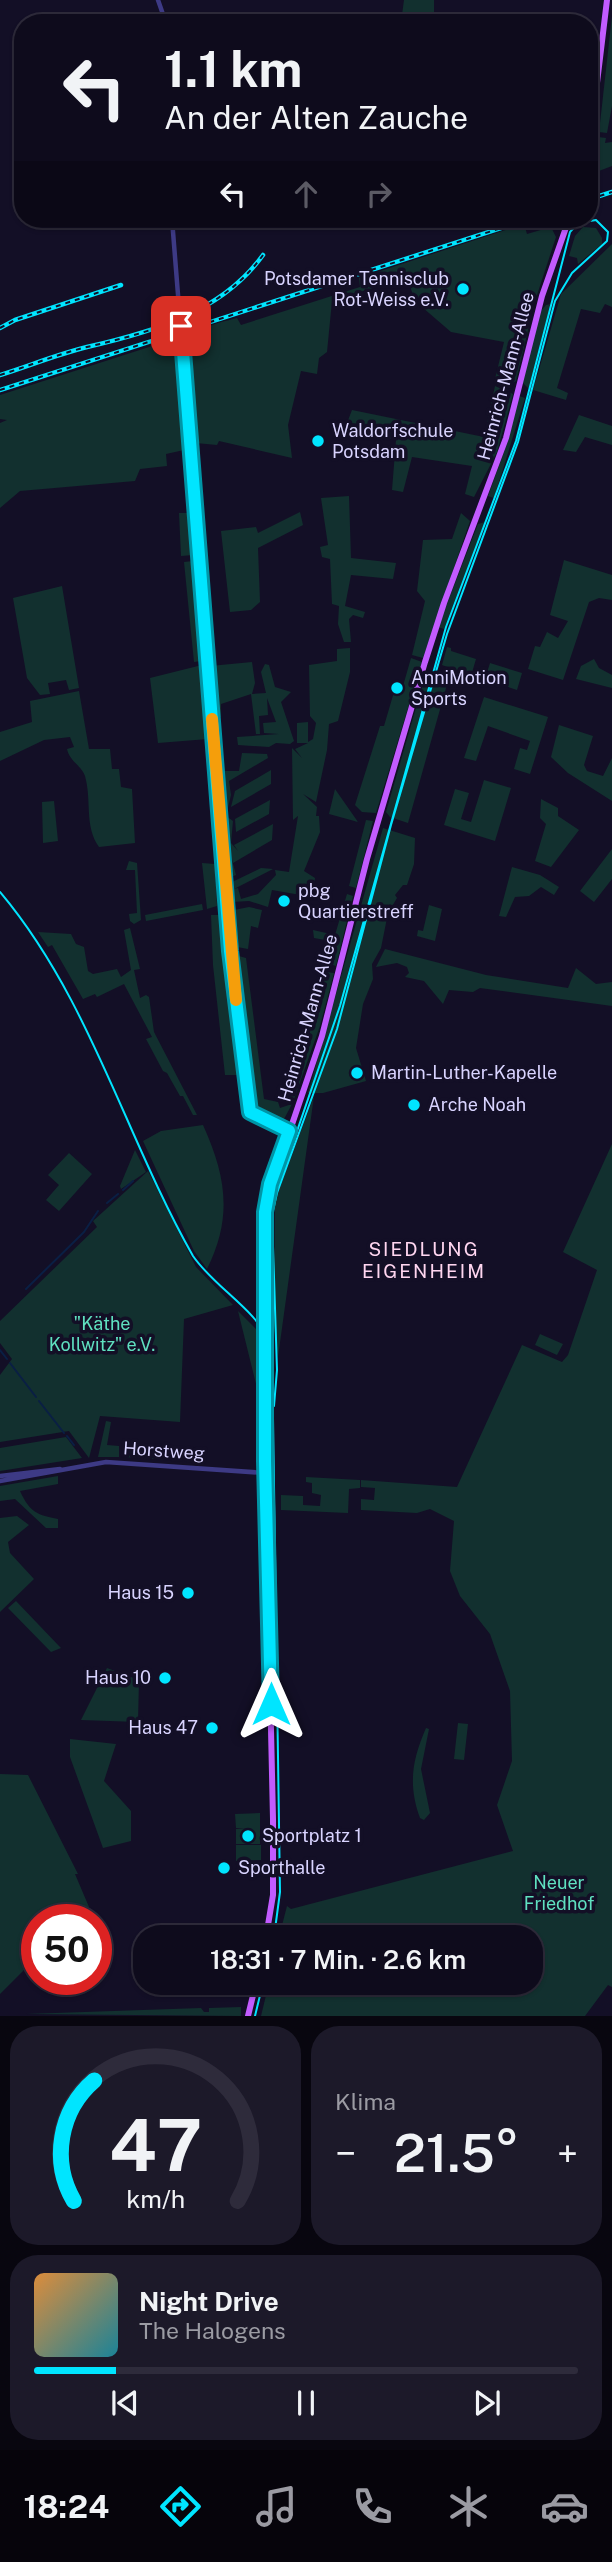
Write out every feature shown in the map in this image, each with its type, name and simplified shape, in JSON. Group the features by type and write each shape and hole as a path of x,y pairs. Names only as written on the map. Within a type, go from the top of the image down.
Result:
{"main road":[{"path":"598,75 607,0"},
{"name":"Heinrich-Mann-Allee","path":"268,1925 272,1901 273,1819 266,1473 265,1212 270,1184 322,1036 367,859 427,656 506,438 542,296 566,228"},
{"path":"248,2016 253,1995"}],"street":[{"path":"173,228 230,951 250,1112 289,1131"},
{"name":"Horstweg","path":"0,1479 54,1468 120,1462 266,1473"}],"green space":[{"path":"404,0 434,0 434,14 402,14"},
{"path":"612,16 612,106 607,133 599,132"},
{"path":"598,137 606,138 605,143 612,142 612,166 598,171"},
{"path":"512,228 525,228 527,234 552,228 556,237 537,295 526,306 532,313 516,381 511,384 495,379 504,342 451,332 415,301 407,277 332,301 327,352 319,358 317,374 301,371 288,425 292,458 219,441 217,445 185,442 184,450 166,454 167,466 140,469 135,481 20,491 0,508 0,423 7,420 0,419 0,395 177,338 178,350 184,349 204,330 215,324 237,318 241,325 360,287 359,278"},
{"path":"582,228 596,228 602,238 602,244 578,264 577,258 569,256 575,236"},
{"path":"612,244 612,307 605,304 600,313 581,309 557,388 568,393 566,400 533,390 561,294"},
{"path":"551,304 529,389 522,382 540,312 546,305"},
{"path":"495,386 513,394 497,452 474,497 465,494 472,466 412,457 403,492 392,490 396,440 368,434 361,424 347,423 352,410 484,437"},
{"path":"519,396 525,398 494,498 488,496 508,441"},
{"path":"579,415 612,426 612,445 585,437 576,452 563,450"},
{"path":"349,496 351,558 396,563 393,579 351,575 345,606 365,612 363,618 353,615 349,619 351,642 344,642 338,624 339,606 332,604 330,559 322,557 320,547 328,545 321,498"},
{"path":"300,512 303,525 258,548 260,602 251,610 230,612 221,531 256,527 258,533"},
{"path":"179,513 190,513 193,555 181,556"},
{"path":"461,513 470,521 423,658 412,655 425,601 417,591 423,540 452,539"},
{"path":"485,522 444,629 438,627 478,524"},
{"path":"564,560 612,575 612,600 599,598 589,602 563,680 528,669 535,646 540,647 547,632 558,638 568,621 550,615"},
{"path":"193,561 201,661 194,662 184,562"},
{"path":"62,586 79,688 69,690 66,680 48,683 50,694 40,695 27,678 13,598"},
{"path":"447,647 451,648 451,651 476,659 471,676 442,665"},
{"path":"350,648 350,672 338,721 329,724 327,750 316,802 303,794 317,807 316,816 319,816 320,832 304,871 315,878 312,897 272,890 268,907 249,901 232,902 233,890 228,890 228,884 261,868 273,869 234,889 238,888 241,899 258,894 276,875 275,870 289,872 298,816 293,820 292,748 302,758 295,749 308,743 297,743 297,723 308,722 308,742 313,739 316,723 310,716 309,665 337,661 337,649"},
{"path":"411,658 422,662 376,813 362,812 355,805 380,726 384,726 394,692 401,693"},
{"path":"594,659 599,668 612,675 612,688 576,679 581,666"},
{"path":"252,662 255,683 252,694 266,693 261,672 265,664 269,665 275,687 291,692 281,702 294,741 290,744 276,743 269,747 238,745 237,737 279,734 264,733 263,723 276,722 267,698 268,715 259,716 260,734 256,734 251,694 221,704 221,717 215,718 210,666"},
{"path":"490,663 522,673 517,690 485,679"},
{"path":"202,665 208,739 158,743 150,678"},
{"path":"432,671 448,677 448,681 408,823 390,817 386,812 426,673"},
{"path":"79,691 89,749 110,749 112,769 119,769 121,787 132,789 135,843 99,847 94,839 85,776 67,749 74,747 70,737 44,740 0,761 0,732 32,722 30,701"},
{"path":"484,697 548,717 530,774 514,769 520,748 527,750 530,741 488,726 476,761 464,758"},
{"path":"559,725 593,736 584,765 587,771 603,776 612,758 612,801 568,773 551,757"},
{"path":"217,752 222,752 224,771 239,771 242,753 267,754 268,758 229,781 231,795 226,816 233,821 231,843 238,851 234,845 273,824 272,840 233,863 232,860 236,875 226,879"},
{"path":"271,770 271,784 231,807 235,791"},
{"path":"484,780 511,788 495,841 444,825 455,789 469,793 461,819 471,822"},
{"path":"335,789 358,822 329,814"},
{"path":"541,799 558,808 558,816 579,830 551,867 535,861 546,824 540,818"},
{"path":"270,800 269,814 236,832 235,819"},
{"path":"54,801 58,841 43,843 42,802"},
{"path":"366,820 373,821 356,888 349,886"},
{"path":"383,828 415,838 414,864 407,885 403,885 395,895 397,898 388,913 381,948 372,964 373,979 363,1004 356,1048 366,1081 323,1093 308,1093"},
{"path":"612,849 612,879 594,902 580,891"},
{"path":"129,861 137,863 141,920 134,924 130,921 129,914 137,913 135,870 126,870"},
{"path":"202,863 215,864 217,906 207,909"},
{"path":"512,867 540,875 559,887 554,895 541,887 529,896 515,897 506,917 499,916"},
{"path":"347,894 353,896 336,966 330,964 336,942 314,938 313,930 335,935"},
{"path":"202,904 203,910 146,921 145,915"},
{"path":"429,905 442,909 435,941 417,936 418,930 423,931"},
{"path":"249,907 262,910 258,928 251,926 248,949 237,947 238,943 231,941 229,911"},
{"path":"211,915 222,915 242,1075 225,1075 213,965"},
{"path":"130,928 140,969 134,970 140,998 146,995 149,997 154,1032 197,1115 193,1115 183,1096 180,1096 167,1073 163,1071 146,1039 152,1037 124,984 97,997 95,994 83,999 52,945 48,947 38,932 71,934 76,944 84,947 88,971 93,974 117,969 121,977 131,970 124,930"},
{"path":"385,949 486,975 568,988 576,968 596,984 612,982 612,1006 480,988 473,992 449,990 443,1004 424,981 405,977 409,973 407,967 397,963 376,967"},
{"path":"235,955 246,958 264,1099 278,1102 280,1108 292,1104 283,1121 254,1104"},
{"path":"325,972 334,973 320,1026 294,1099 286,1102 288,1074 300,1072"},
{"path":"314,1096 278,1357 274,1326 275,1201"},
{"path":"203,1125 217,1162 223,1197 221,1232 207,1269 194,1251 143,1141 161,1131"},
{"name":"Neuer Friedhof","path":"612,1144 612,1987 608,1985 585,2016 261,2016 266,1995 543,1995 543,1925 282,1925 287,1906 291,1909 513,1851 497,1805 512,1761 510,1691 490,1634 460,1596 450,1571 454,1521 430,1509 417,1513 361,1510 361,1499 374,1500 375,1488 361,1487 361,1480 457,1487 522,1345 562,1362 568,1355 597,1270 563,1252"},
{"path":"135,1150 146,1172 121,1189 120,1186"},
{"path":"69,1153 92,1174 59,1211 46,1200 59,1185 48,1175"},
{"name":"\"Käthe Kollwitz\" e.V.","path":"148,1171 196,1267 233,1305 184,1319 180,1422 100,1416 89,1458 69,1431 0,1442 0,1375 12,1359 0,1343 0,1321 97,1227 93,1221"},
{"path":"238,1311 259,1332 261,1396 257,1388"},
{"path":"540,1334 563,1344 557,1355 535,1345"},
{"path":"106,1421 111,1422 107,1445 119,1446 119,1457 98,1457"},
{"path":"66,1437 82,1458 0,1471 0,1448"},
{"path":"124,1446 168,1446 173,1451 171,1460 123,1457"},
{"path":"58,1476 58,1484 20,1491 35,1512 58,1519 58,1528 46,1528 15,1499 0,1501 0,1486"},
{"path":"306,1477 360,1480 360,1488 349,1489 348,1513 281,1510 281,1495 303,1496 303,1505 320,1506 321,1495 312,1493 312,1483 306,1482"},
{"path":"17,1516 29,1525 8,1542 10,1553 34,1579 0,1612 0,1518"},
{"path":"16,1601 61,1648 51,1652 8,1608"},
{"path":"107,1668 139,1680 138,1722 81,1720"},
{"path":"458,1723 468,1724 464,1760 454,1759"},
{"path":"426,1728 429,1729 421,1769 430,1813 424,1820 420,1818 416,1806 413,1773 417,1751"},
{"path":"70,1739 116,1744 104,1781 131,1811 131,1841 103,1848 70,1757"},
{"path":"0,1774 28,1775 78,1874 75,1874 88,1904 21,1904 21,1973 0,1994"},
{"path":"260,1813 260,1844 236,1844 236,1829 245,1828 236,1828 235,1814"},
{"path":"236,1845 261,1845 261,1860 236,1861"},
{"path":"241,2007 241,2016 26,2014 201,2008 204,2012 209,2012 209,2008"}],"waterway":[{"path":"123,1190 133,1181"},
{"path":"107,1203 118,1194"},
{"path":"26,1289 84,1232 98,1211"},
{"path":"0,1350 7,1359"},
{"path":"10,1363 36,1397"},
{"path":"39,1401 64,1433"},
{"path":"67,1436 74,1445"}],"tram line":[{"path":"274,1406 277,1370 272,1215 277,1193 337,1029 391,825 447,634 518,442 555,301 572,273 607,241 608,232 598,222"},
{"path":"276,1925 280,1892 270,1215 340,1006 446,627 516,441 570,232 574,228"},
{"path":"0,892 59,977 193,1256 256,1320 271,1344"},
{"path":"255,2016 260,1995"}],"railway":[{"path":"598,196 612,192"},
{"path":"0,390 501,228"},
{"path":"0,375 184,317 227,291 246,275 263,255"},
{"path":"0,328 15,320 121,285"}],"slow traffic":[{"path":"212,719 236,1000"}],"place":[{"name":"Potsdamer Tennisclub Rot-Weiss e.V.","path":"463,289"},
{"name":"Waldorfschule Potsdam","path":"318,441"},
{"name":"AnniMotion Sports","path":"397,688"},
{"name":"pbg Quartierstreff","path":"284,901"},
{"name":"Martin-Luther-Kapelle","path":"357,1073"},
{"name":"Arche Noah","path":"414,1105"},
{"name":"Haus 15","path":"188,1593"},
{"name":"Haus 10","path":"165,1678"},
{"name":"Haus 47","path":"212,1728"},
{"name":"Sportplatz 1","path":"248,1836"},
{"name":"Sporthalle","path":"224,1868"}],"district":[{"name":"SIEDLUNG EIGENHEIM","path":"424,1260"}],"route":[{"path":"181,326 230,951 250,1112 260,1114 289,1131 270,1184 265,1212 265,1461 271,1704"}]}
